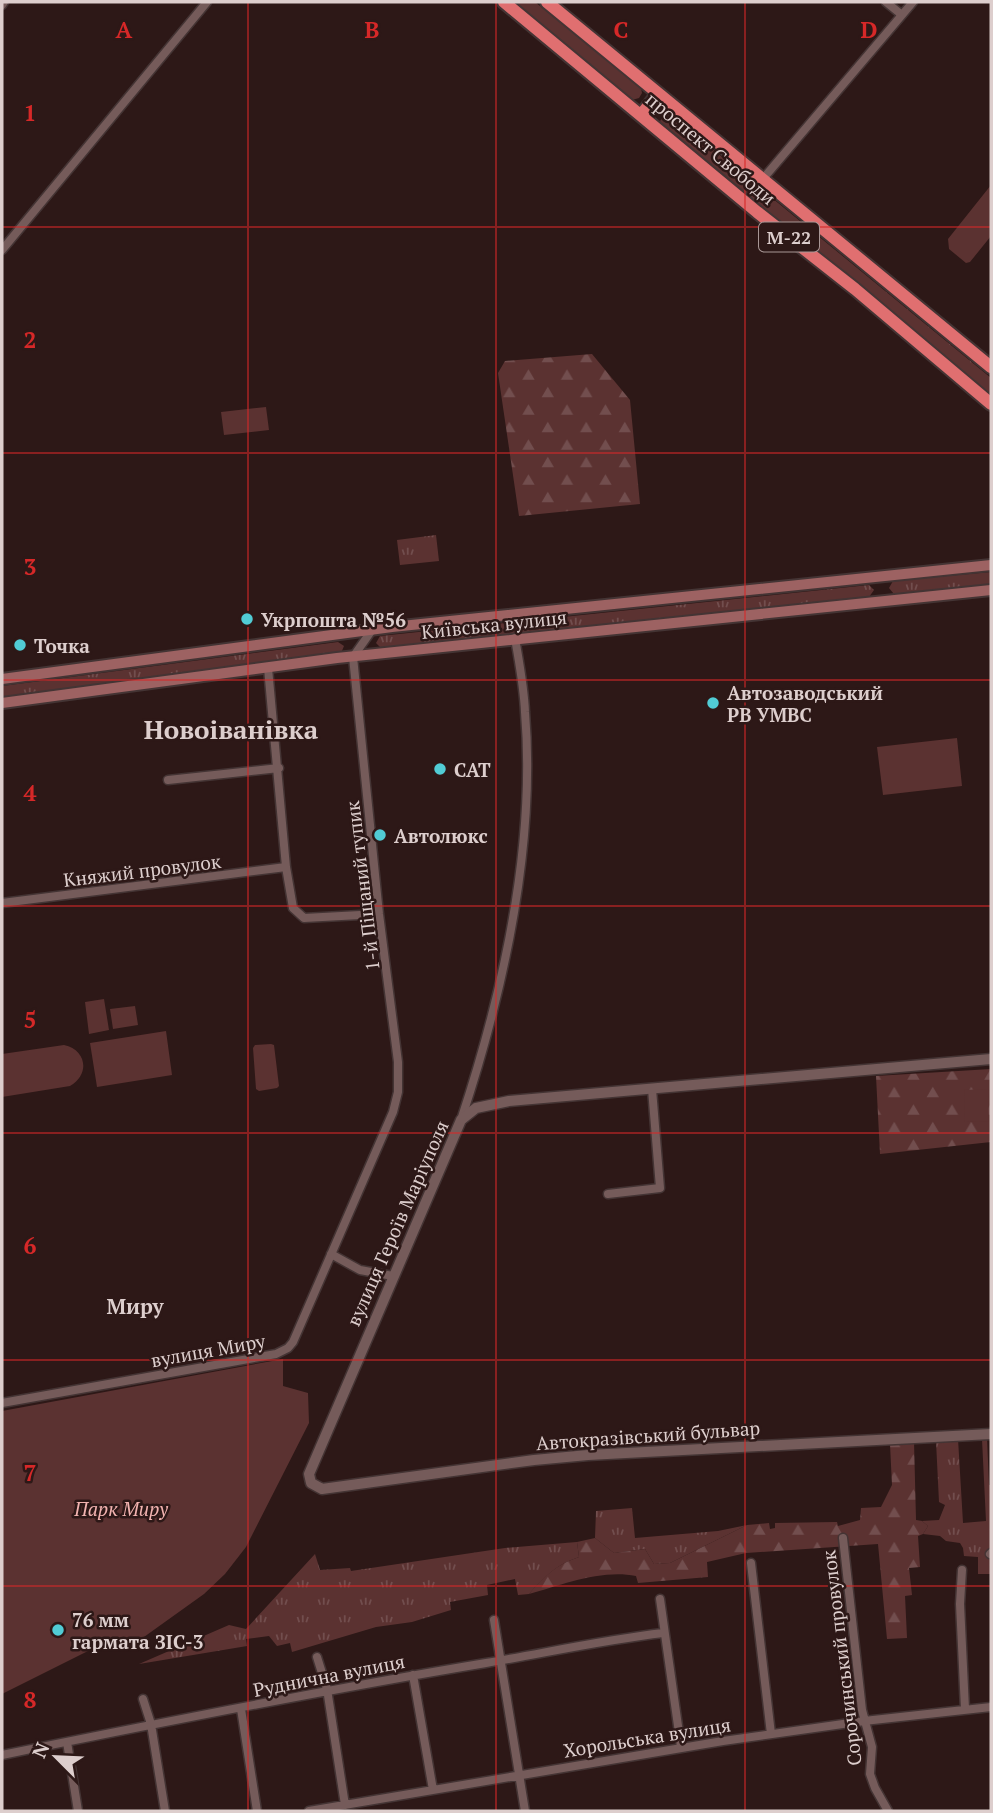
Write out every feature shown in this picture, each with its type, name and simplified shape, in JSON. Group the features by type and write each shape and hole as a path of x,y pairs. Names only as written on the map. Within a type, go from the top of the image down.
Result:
{"highway":[{"name":"проспект Свободи","path":"504,2 757,212 855,289 991,404"},
{"name":"проспект Свободи","path":"547,2 991,367"},
{"path":"641,115 657,95"}],"main road":[{"name":"Київська вулиця","path":"2,679 372,630 991,565"},
{"path":"882,577 884,600"},
{"name":"Київська вулиця","path":"2,703 515,638 991,590"},
{"path":"372,630 375,654"},
{"path":"350,633 353,657"}],"street":[{"path":"2,250 207,2"},
{"path":"886,2 902,15"},
{"path":"762,180 913,2"},
{"path":"353,657 372,630"},
{"path":"461,1120 482,1051 520,883 527,736 515,638"},
{"name":"1-й Піщаний тупик","path":"353,657 379,914 398,1062 398,1092 393,1112"},
{"path":"268,668 286,867 293,908 304,918 379,914"},
{"path":"168,780 279,768"},
{"name":"Княжий провулок","path":"2,903 286,867"},
{"name":"вулиця Героїв Маріуполя","path":"311,1483 311,1467 461,1120 476,1108 489,1104 652,1088 991,1059"},
{"path":"608,1194 660,1188 652,1088"},
{"name":"вулиця Миру","path":"2,1403 276,1354 288,1348 393,1112"},
{"path":"331,1254 360,1269 394,1276"},
{"name":"Автокразівський бульвар","path":"311,1483 321,1489 341,1487 525,1461 588,1455 991,1434"},
{"name":"Сорочинський провулок","path":"843,1538 864,1721 872,1747 872,1782 888,1811"},
{"path":"751,1563 771,1734"},
{"path":"962,1570 960,1604 965,1709"},
{"path":"660,1599 681,1747"},
{"path":"494,1620 525,1811"},
{"name":"Руднична вулиця","path":"2,1755 151,1724 241,1709 327,1689 589,1643 663,1633"},
{"path":"317,1657 327,1689 345,1805"},
{"path":"413,1675 433,1790"},
{"path":"143,1699 151,1724 165,1811"},
{"name":"Хорольська вулиця","path":"309,1811 681,1747 864,1721 991,1707"},
{"path":"241,1709 257,1811"},
{"path":"66,1742 78,1811"}],"green space":[{"path":"511,2 535,2 641,88 639,98 632,100"},
{"path":"665,115 671,115 991,378 991,398 662,126 660,121"},
{"path":"991,185 991,236 970,262 966,263 949,249 948,239"},
{"path":"592,354 630,400 640,504 519,516 498,373 505,361"},
{"path":"266,407 269,430 224,435 221,412"},
{"path":"436,535 439,561 400,565 397,540"},
{"path":"991,572 991,584 894,594 889,588 893,581"},
{"path":"869,585 874,590 869,597 381,648 376,643 380,636"},
{"path":"338,642 344,646 341,653 2,698 2,686"},
{"path":"957,738 962,786 883,795 877,747"},
{"path":"104,999 109,1030 89,1034 85,1002"},
{"path":"135,1006 138,1025 113,1029 110,1009"},
{"path":"166,1031 172,1075 97,1087 90,1043"},
{"path":"64,1045 77,1052 83,1063 81,1076 76,1081 70,1086 2,1097 2,1054"},
{"path":"255,1045 274,1045 279,1086 259,1091 256,1089 253,1048"},
{"path":"991,1069 991,1142 880,1154 876,1076"},
{"path":"988,1089 989,1121 965,1122 964,1090"},
{"name":"Парк Миру","path":"283,1359 283,1386 308,1393 309,1423 246,1547 225,1574 204,1594 130,1647 124,1648 116,1637 2,1694 2,1411"},
{"path":"987,1438 991,1485 991,1574 978,1574 978,1557 964,1556 960,1543 923,1534 928,1526 922,1521 939,1520 945,1505 939,1502 936,1441 958,1439 963,1523 986,1521 982,1439"},
{"path":"914,1442 916,1520 928,1526 923,1534 918,1536 920,1567 909,1568 912,1595 905,1596 907,1638 887,1639 878,1544 746,1553 707,1562 708,1577 638,1583 636,1576 595,1576 529,1594 551,1572 579,1557 577,1542 595,1538 614,1553 645,1549 654,1564 670,1563 747,1525 769,1523 770,1529 775,1528 775,1523 837,1522 838,1526 860,1520 861,1508 881,1507 892,1485 890,1444"},
{"path":"632,1508 635,1538 718,1531 747,1525 670,1563 654,1564 645,1549 614,1553 595,1538 596,1511"},
{"path":"577,1542 579,1557 551,1572 529,1594 518,1595 515,1579 487,1585 488,1595 450,1602 451,1610 412,1622 376,1627 292,1652 290,1643 277,1646 269,1636 246,1639 247,1646 139,1664 229,1625 246,1629 315,1554 320,1570 350,1568 351,1571 505,1548"}],"place":[{"name":"Укрпошта №56","path":"247,619"},
{"name":"Точка","path":"20,645"},
{"name":"Автозаводський РВ УМВС","path":"713,703"},
{"name":"САТ","path":"440,769"},
{"name":"Автолюкс","path":"380,835"},
{"name":"76 мм гармата ЗІС-3","path":"58,1630"}],"district":[{"name":"Новоіванівка","path":"231,729"},
{"name":"Миру","path":"135,1306"}]}
